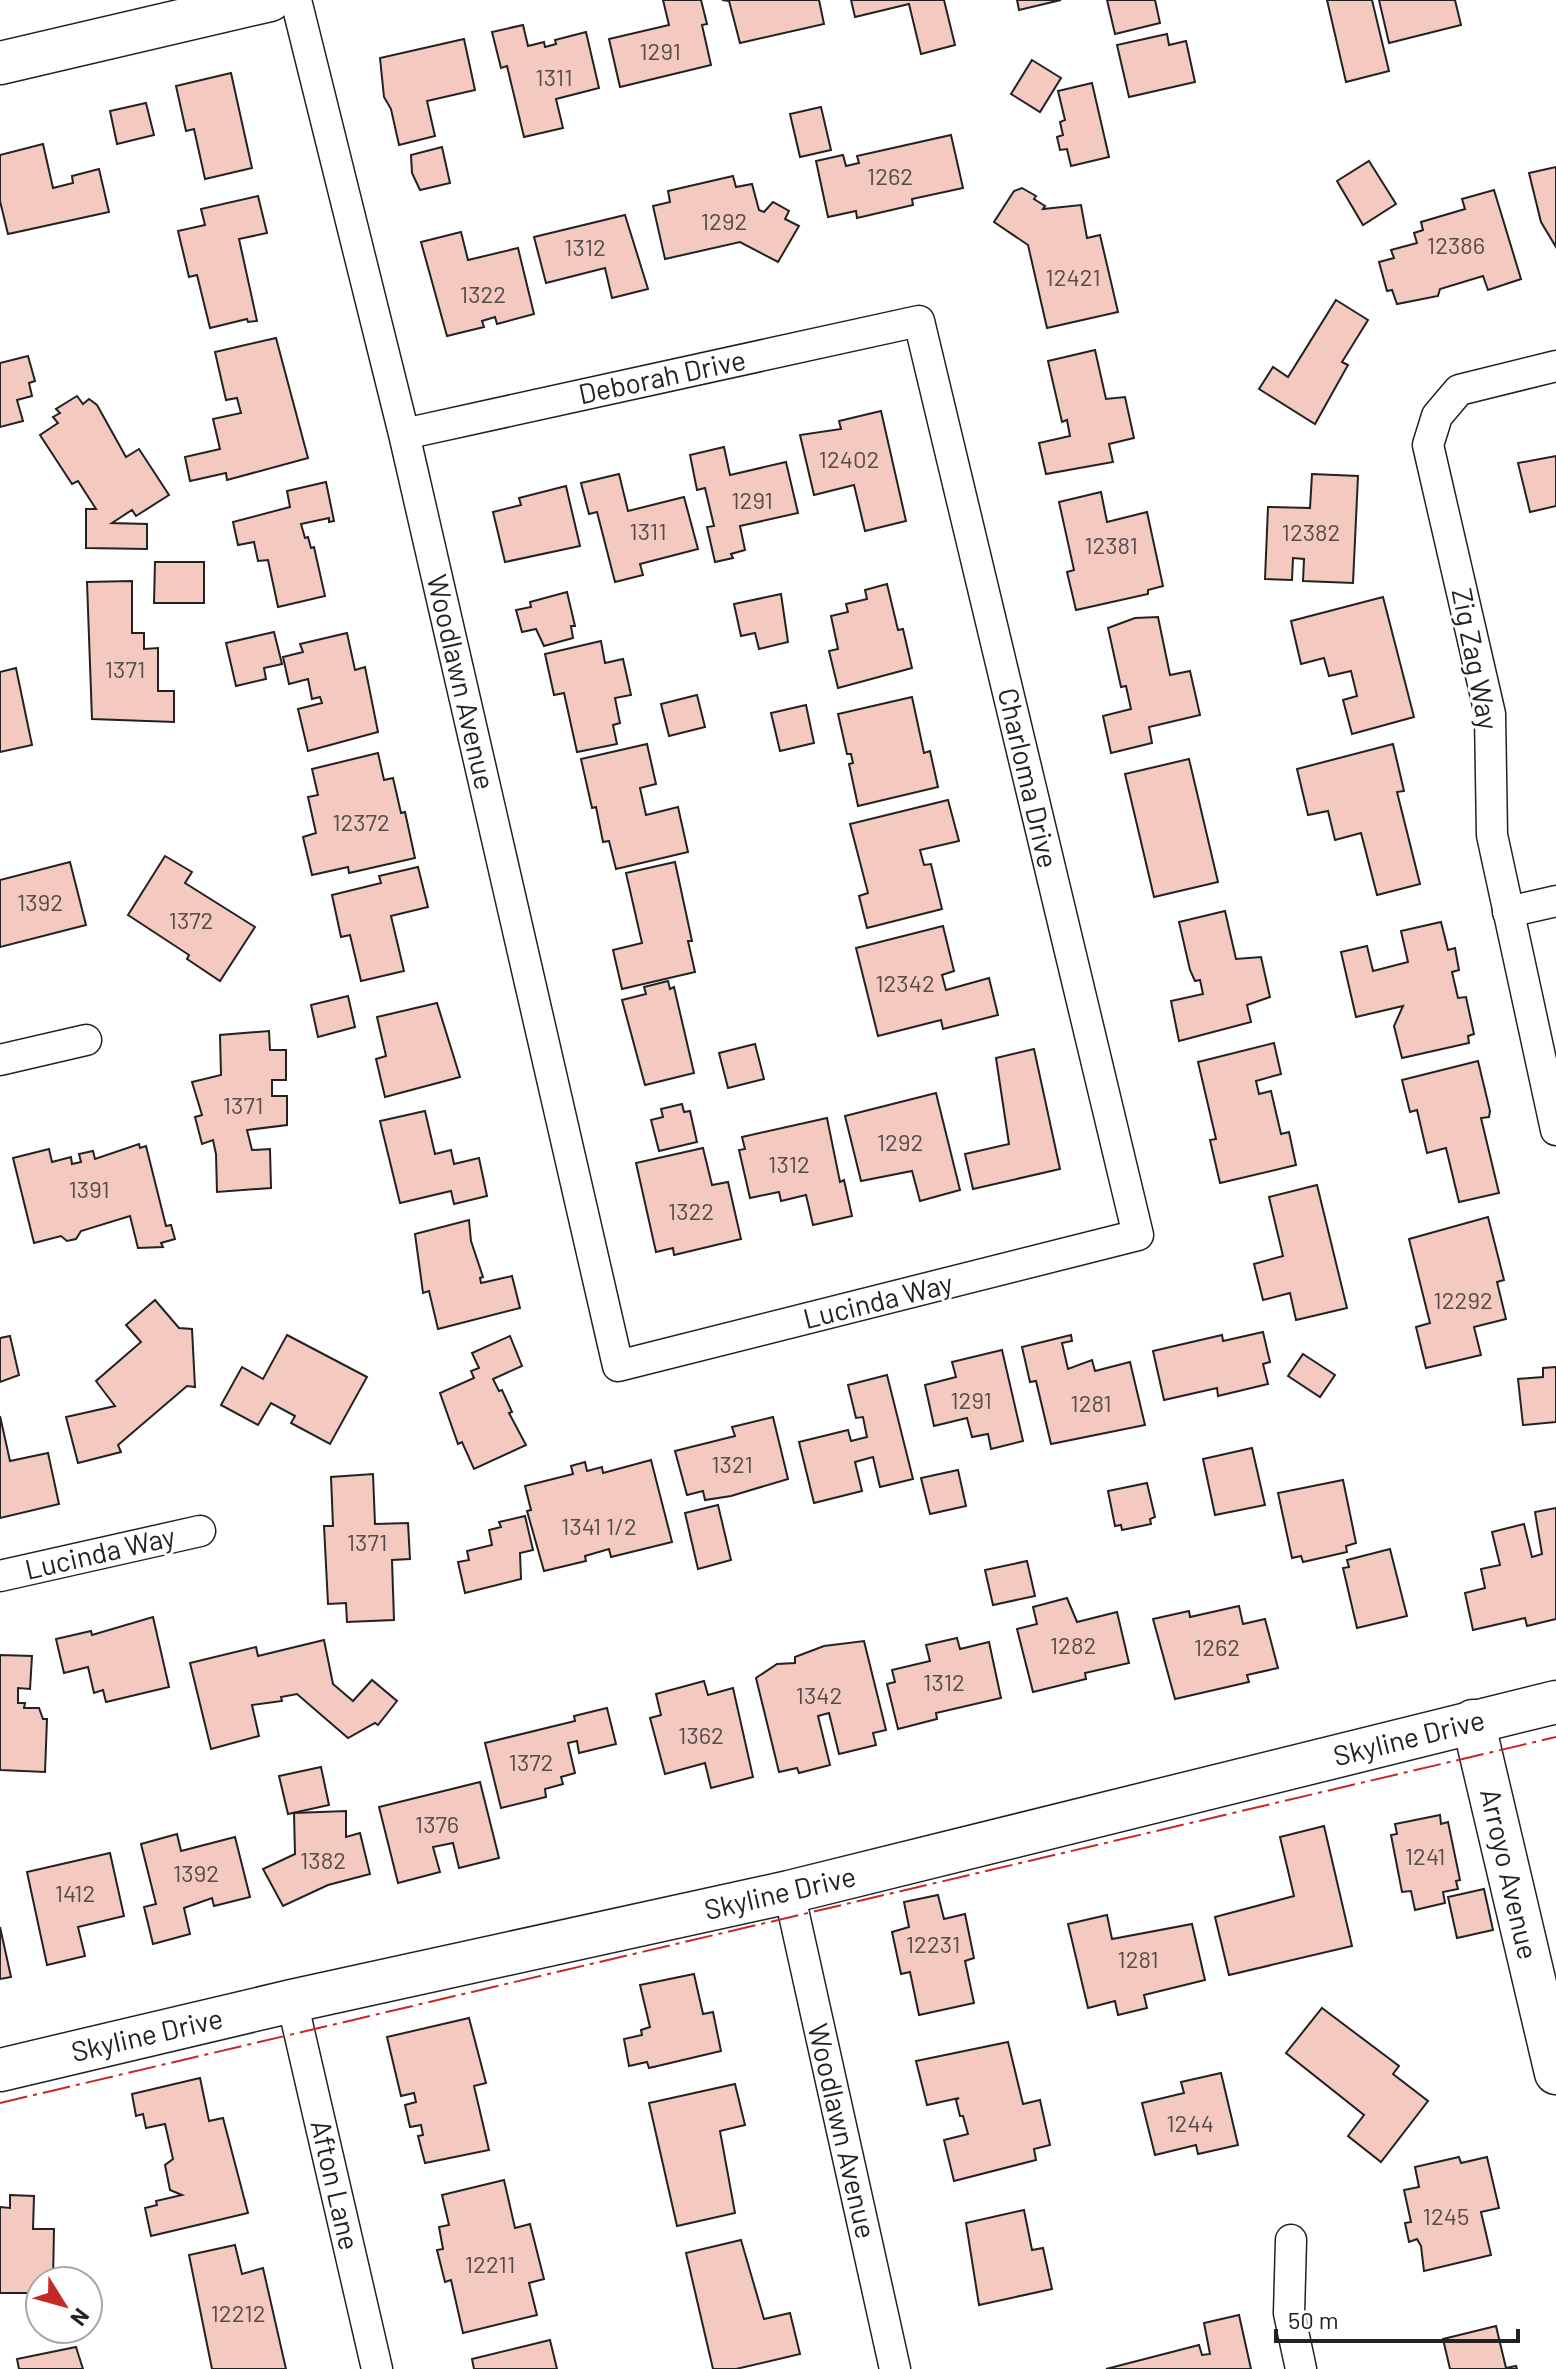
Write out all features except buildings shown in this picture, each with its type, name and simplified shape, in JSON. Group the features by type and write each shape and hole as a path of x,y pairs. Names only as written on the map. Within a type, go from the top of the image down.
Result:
{"street":[{"path":"0,63 270,0"},
{"name":"Woodlawn Avenue","path":"296,0 404,434 618,1366"},
{"name":"Deborah Drive","path":"404,434 919,321"},
{"name":"Charloma Drive","path":"919,321 1138,1235"},
{"name":"Zig Zag Way","path":"1556,366 1459,390 1437,416 1428,445 1490,714 1492,835 1556,1130"},
{"path":"1508,912 1556,901"},
{"path":"0,1060 86,1040"},
{"name":"Lucinda Way","path":"618,1366 1138,1235"},
{"name":"Lucinda Way","path":"0,1576 200,1531"},
{"name":"Skyline Drive","path":"0,2070 292,2001 789,1892 1556,1702"},
{"name":"Arroyo Avenue","path":"1473,1721 1556,2073"},
{"name":"Woodlawn Avenue","path":"789,1892 895,2369"},
{"name":"Afton Lane","path":"292,2001 377,2369"},
{"path":"1291,2240 1289,2313 1301,2369"}],"power":[{"path":"0,2103 1556,1737"}]}
